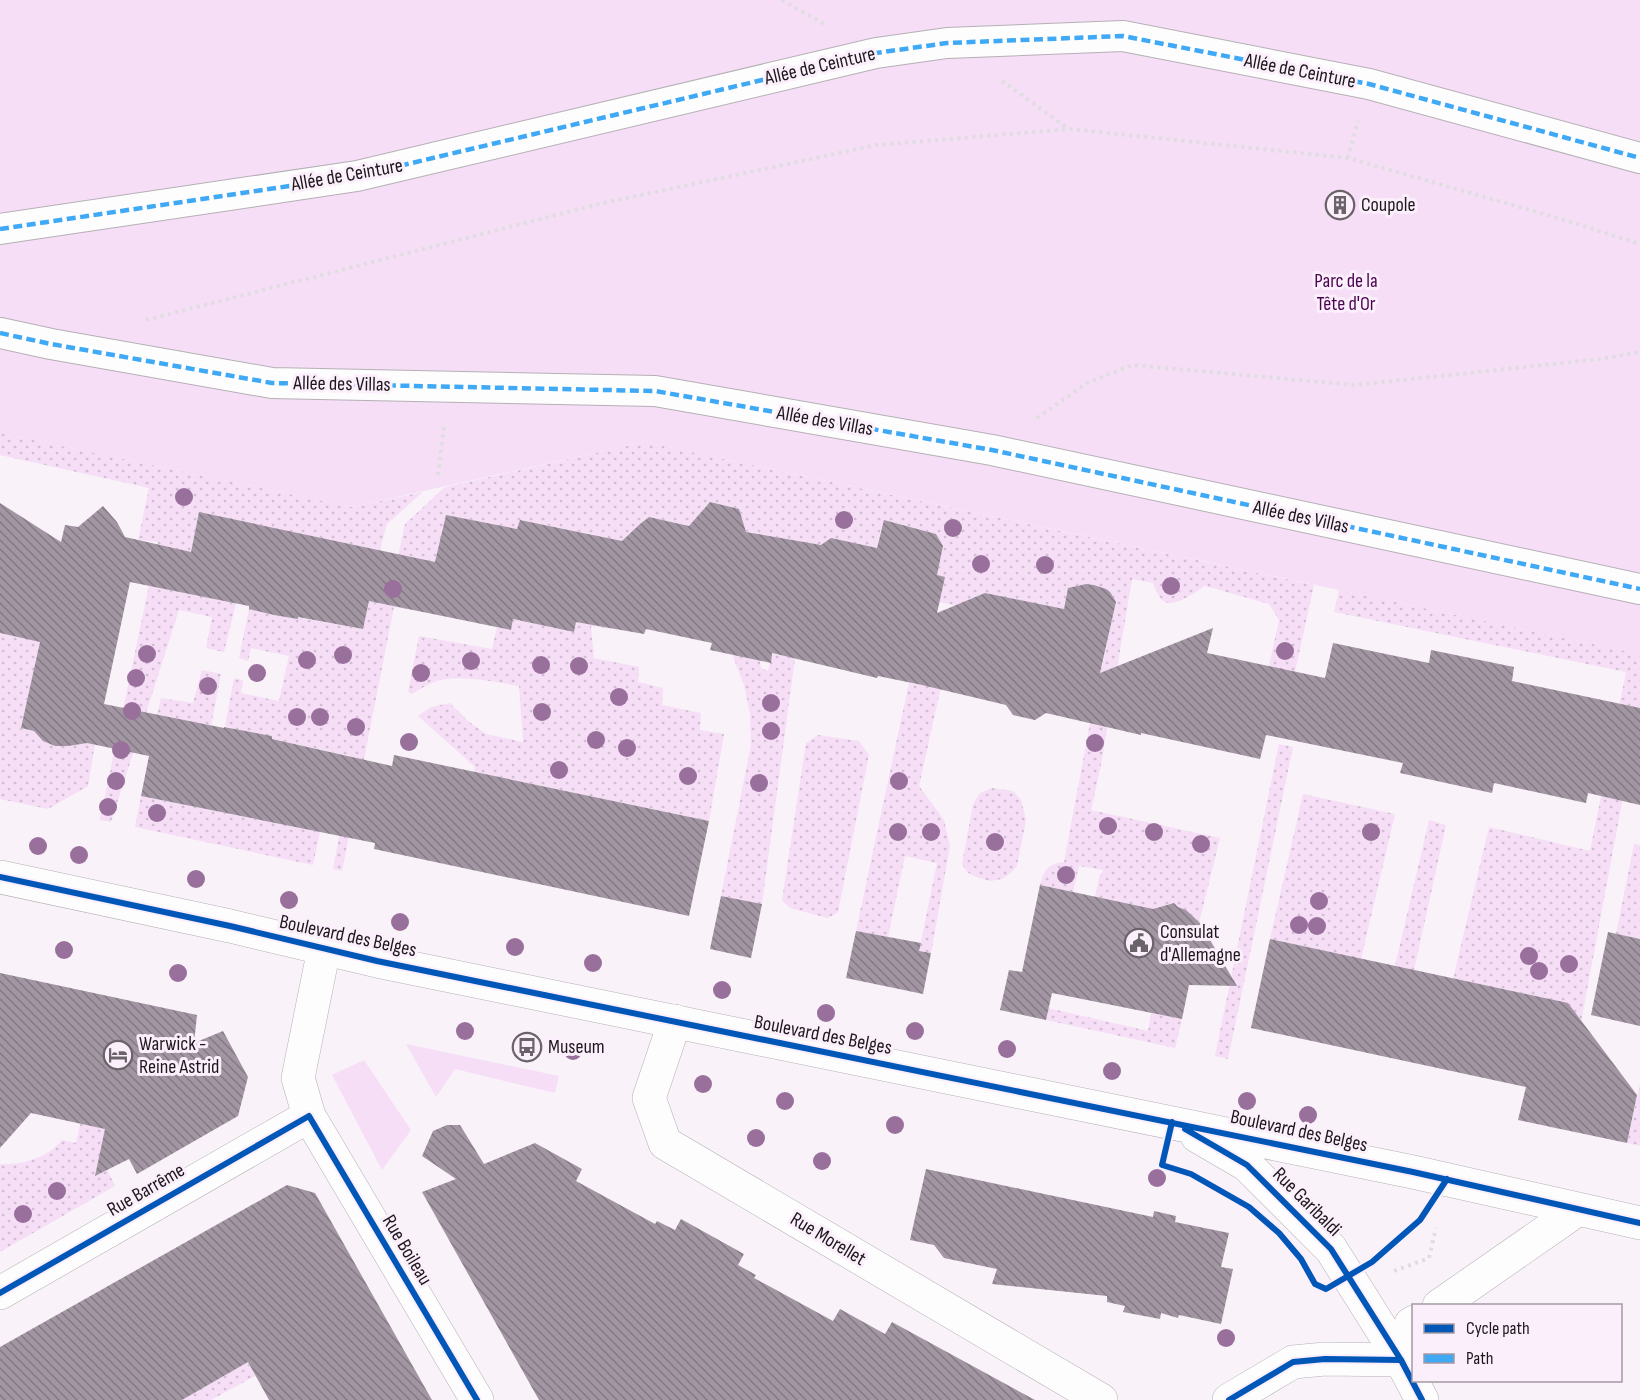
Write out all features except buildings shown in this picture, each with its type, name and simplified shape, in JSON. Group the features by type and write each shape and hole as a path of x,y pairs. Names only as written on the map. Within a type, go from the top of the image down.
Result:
{"main road":[{"name":"Boulevard des Belges","path":"0,877 324,949 1472,1184 1640,1224"},
{"name":"Rue Boileau","path":"324,949 297,1078 309,1116 477,1400"},
{"name":"Rue Morellet","path":"675,1022 649,1098 665,1143 1101,1400"},
{"name":"Rue Barrême","path":"0,1293 309,1116"},
{"name":"Rue Garibaldi","path":"1172,1122 1247,1165 1331,1248 1412,1381"},
{"path":"1440,1304 1577,1210"},
{"path":"1229,1400 1293,1362 1325,1359 1401,1360 1412,1323"},
{"name":"Rue Garibaldi","path":"1413,1382 1422,1400"}],"street":[{"name":"Allée de Ceinture","path":"0,229 357,176 876,53 947,43 1123,36 1369,84 1640,158"},
{"name":"Allée des Villas","path":"0,333 272,383 656,391 992,450 1640,589"}],"path":[{"path":"947,43 1070,129"},
{"path":"142,321 599,204 877,145 1070,129 1348,158 1640,244"},
{"path":"992,450 1087,383 1132,365 1354,385 1640,352"},
{"path":"438,475 449,387"},
{"path":"1394,1271 1429,1258 1436,1228"}],"green space":[{"name":"Parc de la Tête d'Or","path":"0,0 1640,0 1640,654 644,442 352,507 0,433"},
{"path":"0,433 352,507 423,492 387,524 380,550 199,513 182,592 236,603 224,652 206,648 212,617 179,610 111,822 100,820 158,542 138,540 149,488 0,455"},
{"path":"644,442 1314,585 1288,704 1269,666 1279,620 1269,604 1205,586 1178,602 1167,603 1162,600 1153,583 1132,579 1101,765 1091,810 1220,838 1199,923 1186,910 1174,903 1159,907 1154,916 1095,897 1103,870 1079,866 1073,892 1040,885 1048,869 1054,864 1064,862 1116,602 1105,590 1090,584 1068,588 1064,609 979,611 939,602 937,575 943,546 936,534 893,522 881,529 873,562 820,546 739,530 741,516 739,509 710,502 704,508 700,528 649,517 648,521 638,525 634,531 626,606 620,630 591,626 594,658 639,667 638,682 663,688 662,705 701,713 700,730 724,734 709,821 474,772 475,767 418,716 431,707 450,703 468,721 486,734 523,742 519,686 456,678 437,681 412,694 408,692 419,636 492,649 497,627 511,630 513,619 574,632 595,535 521,520 517,529 446,515 425,612 394,607 342,871 333,869 354,757 272,739 272,736 260,734 253,738 241,736 236,729 225,726 234,678 243,680 241,693 279,701 289,656 251,648 248,661 239,658 249,609 363,629 376,567 395,570 405,524 445,487"},
{"path":"1339,590 1640,654 1640,706 1571,1076 1559,1129 1548,1127 1573,1009 1544,1004 1545,998 1453,979 1489,827 1590,851 1626,672 1334,612"},
{"path":"42,631 39,647 56,651 21,728 34,731 43,741 55,746 68,746 82,741 95,744 88,786 48,809 0,799 0,633 22,638"},
{"path":"930,647 949,651 919,786 944,820 950,846 931,953 919,951 937,863 905,856 888,937 856,931 909,683 921,685"},
{"path":"732,654 761,659 761,668 768,671 772,654 795,658 762,904 721,896 751,745 750,714 744,685"},
{"path":"202,670 221,674 211,726 157,715 161,698 193,703"},
{"path":"818,735 859,741 869,755 838,912 828,918 790,908 782,900 806,743"},
{"path":"1279,744 1293,747 1228,1059 1215,1056"},
{"path":"992,788 1013,791 1021,800 1026,820 1017,866 1002,879 990,881 967,872 962,864 973,804 980,793"},
{"path":"1303,794 1395,814 1361,959 1270,939"},
{"path":"141,796 320,832 313,865 135,827"},
{"path":"1429,820 1446,825 1414,970 1395,966"},
{"path":"1634,844 1640,845 1640,939 1616,934"},
{"path":"1048,1008 1148,1031 1151,1013 1182,1019 1175,1048 1046,1020"},
{"path":"406,1044 559,1076 555,1093 455,1069 436,1097"},
{"path":"364,1060 411,1130 382,1170 332,1075"},
{"path":"1640,1084 1640,1146 1627,1143"},
{"path":"87,1095 112,1100 100,1155 115,1186 0,1252 0,1164 17,1163 42,1156 62,1140 76,1143"},
{"path":"248,1362 255,1376 211,1400 182,1400"}],"marked path":[{"path":"0,229 357,176 876,53 947,43 1123,36 1369,84 1640,158"},
{"path":"0,333 272,383 655,391 992,450 1640,589"}],"cycle path":[{"path":"0,877 230,926 377,961 1413,1172 1640,1223"},
{"path":"0,1293 309,1116 477,1400"},
{"path":"1172,1122 1162,1165 1191,1174 1249,1207 1279,1233 1301,1259 1315,1284 1326,1289 1372,1262 1420,1220 1447,1179"},
{"path":"1185,1129 1247,1165 1331,1249 1412,1381"},
{"path":"1229,1400 1293,1362 1325,1359 1401,1360"},
{"path":"1413,1382 1422,1400"}],"place":[{"name":"Coupole","path":"1340,205"},
{"name":"Consulat d'Allemagne","path":"1139,943"},
{"name":"Museum","path":"527,1047"},
{"name":"Warwick - Reine Astrid","path":"118,1055"}]}
